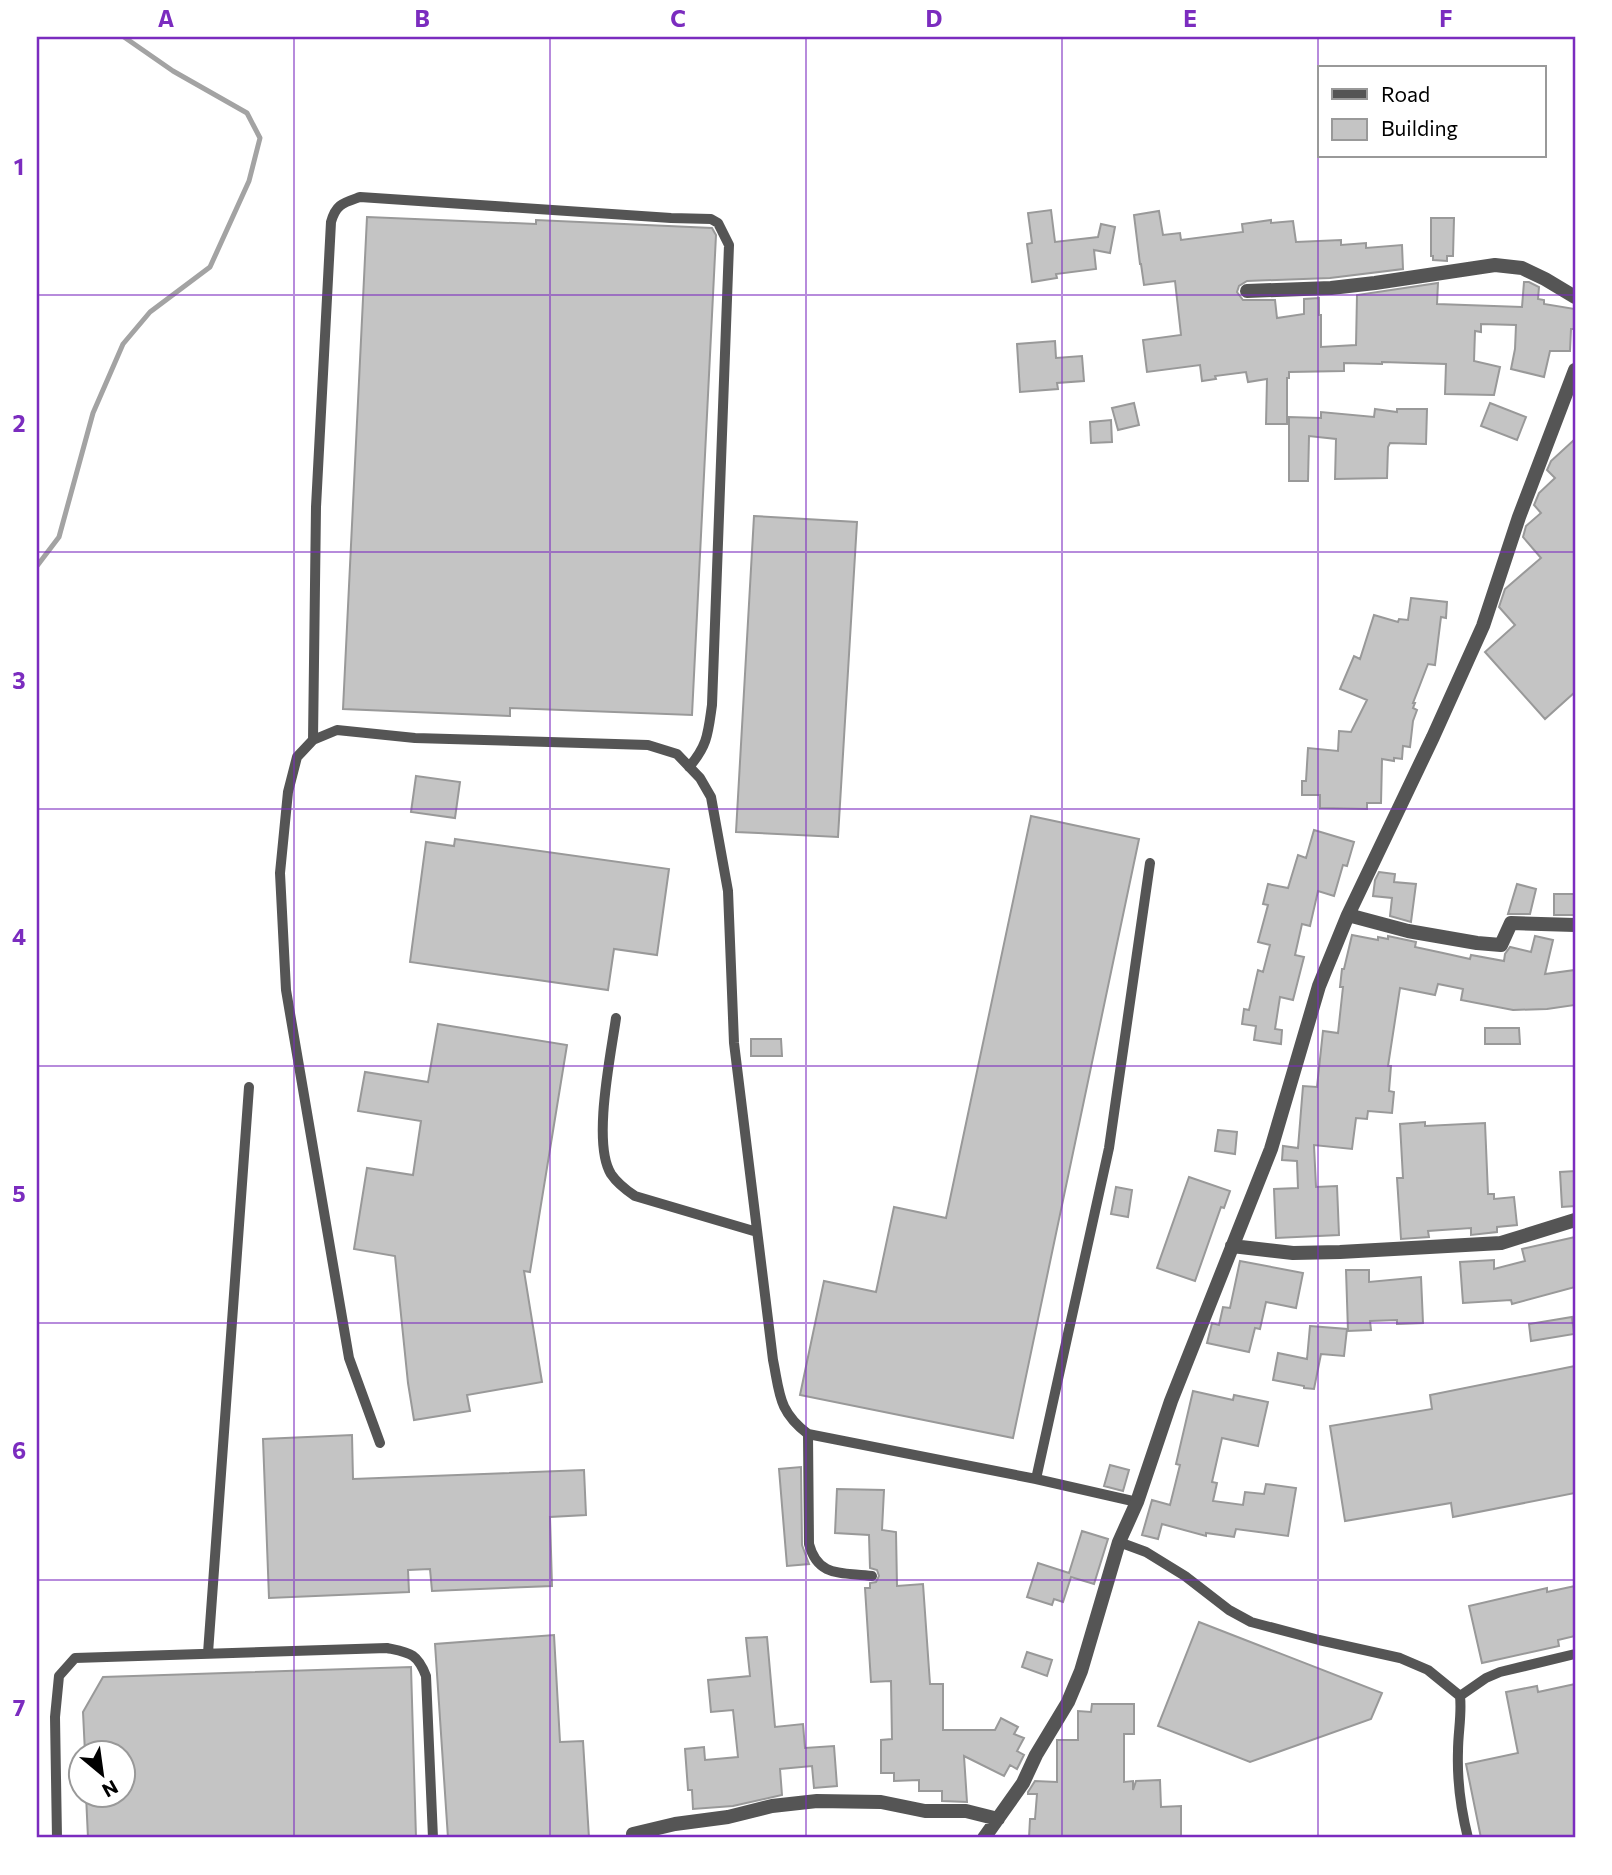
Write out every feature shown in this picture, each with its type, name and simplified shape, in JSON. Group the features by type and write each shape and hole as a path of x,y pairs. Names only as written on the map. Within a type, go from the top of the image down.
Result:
{"street":[{"path":"1247,292 1342,287 1495,265 1522,268 1575,298"},
{"path":"984,1838 1023,1783 1036,1755 1068,1702 1081,1671 1119,1542 1137,1502 1171,1401 1271,1149 1319,986 1348,915 1483,626 1523,507 1575,370"},
{"path":"1348,915 1408,931 1501,945 1511,923 1575,925"},
{"path":"1232,1246 1293,1253 1501,1243 1575,1220"},
{"path":"633,1834 772,1806 817,1801 881,1802 925,1811 966,1811 998,1819"}],"lane":[{"path":"313,740 316,507 331,222 335,210 344,202 360,198 711,219 718,223 729,245 712,705 708,739 689,767"},
{"path":"380,1443 349,1357 286,990 280,873 288,792 297,757 313,740 337,730 415,738 648,745 677,754 700,778 711,797 728,891 734,1043 773,1360 782,1404 792,1422 808,1434 1137,1502"},
{"path":"1036,1479 1109,1148 1150,863"},
{"path":"616,1018 603,1127 604,1157 610,1174 635,1196 757,1233"},
{"path":"208,1653 249,1087"},
{"path":"808,1434 809,1544 813,1557 825,1570 872,1576"},
{"path":"1119,1542 1146,1552 1185,1576 1229,1610 1251,1622 1400,1658 1428,1670 1460,1696 1457,1749 1461,1811 1468,1838"},
{"path":"57,1838 55,1717 59,1676 75,1658 387,1648 411,1654 421,1663 426,1676 433,1838"},
{"path":"1460,1696 1500,1672 1575,1654"}],"building":[{"path":"1051,210 1055,242 1098,237 1101,224 1115,227 1110,253 1094,250 1096,269 1056,274 1057,278 1032,282 1027,244 1032,243 1028,213"},
{"path":"1159,211 1163,235 1180,233 1181,240 1243,232 1242,224 1271,220 1271,223 1293,221 1296,242 1341,240 1341,245 1366,243 1366,248 1402,245 1403,269 1330,278 1247,281 1239,286 1237,292 1243,300 1275,300 1277,318 1304,314 1304,299 1319,298 1321,347 1356,345 1357,295 1438,283 1437,304 1522,307 1524,282 1529,282 1539,287 1538,299 1544,300 1544,304 1575,309 1575,329 1571,329 1570,351 1550,351 1544,377 1511,369 1516,325 1481,324 1481,332 1475,331 1474,361 1500,367 1494,395 1445,394 1446,364 1344,363 1344,371 1289,372 1287,424 1266,424 1267,379 1248,382 1246,372 1215,376 1216,379 1202,381 1200,365 1147,372 1143,340 1181,335 1175,281 1144,285 1140,264 1134,215"},
{"path":"367,217 536,224 536,220 712,228 716,235 692,715 510,708 510,716 343,709"},
{"path":"1431,218 1454,218 1453,256 1447,256 1447,261 1433,260 1431,256"},
{"path":"1055,341 1056,358 1082,356 1084,381 1057,383 1058,389 1020,392 1017,344"},
{"path":"1134,403 1139,425 1118,430 1112,408"},
{"path":"1490,403 1526,417 1517,440 1481,426"},
{"path":"1375,409 1397,412 1397,409 1427,409 1426,444 1390,443 1387,478 1335,479 1336,439 1309,436 1308,481 1289,481 1289,417 1321,418 1321,412 1374,417"},
{"path":"1111,420 1112,442 1091,443 1090,422"},
{"path":"1575,439 1575,692 1545,719 1485,652 1515,625 1499,607 1505,589 1541,558 1523,537 1526,526 1541,513 1534,505 1539,493 1555,478 1547,470 1551,461"},
{"path":"754,516 857,522 838,837 736,832"},
{"path":"1411,598 1447,602 1446,618 1441,617 1435,665 1428,664 1413,703 1413,708 1417,710 1410,747 1403,746 1402,759 1382,759 1381,803 1367,803 1367,809 1320,808 1320,795 1302,795 1302,781 1306,781 1308,748 1338,751 1339,731 1351,732 1367,700 1340,689 1354,656 1360,659 1374,615 1398,622 1399,619 1408,620"},
{"path":"416,776 460,782 455,818 411,812"},
{"path":"1031,816 1139,839 1013,1438 800,1395 824,1281 876,1292 894,1207 946,1218"},
{"path":"1314,830 1354,842 1347,866 1343,865 1334,896 1318,891 1310,926 1302,924 1295,955 1304,957 1293,1000 1280,997 1275,1029 1282,1030 1281,1044 1254,1040 1256,1026 1242,1024 1244,1009 1249,1010 1258,970 1263,972 1270,945 1258,942 1268,905 1263,904 1268,884 1288,888 1298,855 1306,858"},
{"path":"455,839 669,869 657,955 614,949 608,990 410,962 426,842 454,846"},
{"path":"1379,872 1395,874 1394,882 1416,884 1411,922 1390,916 1392,898 1373,896"},
{"path":"1517,884 1536,889 1530,914 1508,914"},
{"path":"1554,894 1575,894 1575,915 1554,915"},
{"path":"1352,935 1378,940 1378,937 1388,939 1388,936 1416,942 1415,947 1470,959 1471,955 1504,961 1510,947 1531,952 1535,936 1553,940 1545,974 1575,970 1575,1005 1513,1010 1461,1000 1463,989 1438,984 1435,995 1400,988 1388,1066 1391,1066 1389,1091 1394,1092 1392,1113 1368,1111 1367,1119 1356,1118 1352,1149 1314,1145 1316,1187 1337,1186 1339,1235 1276,1238 1274,1189 1298,1188 1297,1161 1282,1160 1283,1146 1298,1148 1303,1086 1317,1087 1323,1031 1338,1033 1343,987 1340,987 1342,969"},
{"path":"438,1024 567,1045 530,1272 524,1271 542,1382 467,1395 470,1411 414,1420 395,1256 354,1249 367,1168 413,1175 421,1121 358,1111 365,1072 428,1082"},
{"path":"1485,1028 1519,1028 1520,1044 1485,1044"},
{"path":"751,1039 781,1039 782,1056 751,1056"},
{"path":"1425,1122 1425,1126 1485,1123 1488,1194 1494,1194 1494,1199 1514,1197 1517,1225 1497,1227 1497,1232 1471,1235 1471,1228 1428,1231 1429,1237 1401,1239 1397,1178 1403,1178 1400,1124"},
{"path":"1218,1130 1237,1132 1235,1154 1215,1151"},
{"path":"1575,1171 1575,1206 1562,1207 1560,1172"},
{"path":"1189,1177 1230,1191 1224,1208 1221,1207 1195,1281 1157,1268"},
{"path":"1116,1187 1132,1190 1128,1217 1111,1214"},
{"path":"1575,1237 1575,1287 1512,1304 1511,1300 1463,1303 1460,1262 1494,1260 1494,1269 1525,1261 1522,1249"},
{"path":"1240,1261 1303,1273 1296,1308 1266,1302 1260,1329 1255,1328 1249,1352 1207,1343 1212,1323 1219,1325 1223,1307 1230,1308"},
{"path":"1346,1270 1369,1270 1369,1282 1421,1277 1423,1323 1370,1321 1371,1330 1348,1331"},
{"path":"1572,1317 1574,1334 1531,1341 1529,1324"},
{"path":"1310,1326 1347,1329 1344,1356 1321,1354 1314,1389 1273,1380 1278,1353 1307,1359"},
{"path":"1575,1366 1575,1493 1453,1517 1451,1503 1345,1521 1330,1426 1432,1409 1430,1395"},
{"path":"1193,1391 1233,1400 1234,1395 1268,1402 1258,1446 1222,1438 1212,1482 1217,1483 1213,1501 1243,1505 1245,1492 1264,1494 1266,1484 1296,1488 1288,1536 1236,1529 1234,1537 1206,1533 1206,1536 1162,1524 1158,1539 1142,1535 1152,1500 1170,1505 1180,1465 1176,1464"},
{"path":"352,1435 353,1479 584,1470 586,1515 550,1517 552,1586 432,1591 430,1569 408,1570 409,1592 269,1598 263,1439"},
{"path":"1110,1465 1129,1470 1123,1491 1104,1486"},
{"path":"801,1467 802,1545 809,1564 787,1566 779,1469"},
{"path":"837,1489 884,1490 882,1530 896,1532 897,1586 923,1584 930,1684 943,1684 943,1730 995,1730 1001,1718 1018,1727 1014,1734 1024,1738 1017,1751 1024,1755 1017,1769 1010,1765 1004,1776 964,1756 967,1802 942,1801 942,1791 919,1791 919,1780 894,1781 894,1773 881,1773 881,1740 892,1739 891,1681 871,1682 865,1588 870,1588 870,1583 876,1582 879,1576 877,1570 870,1568 869,1535 835,1533"},
{"path":"1082,1531 1108,1539 1094,1584 1071,1577 1063,1602 1054,1599 1052,1605 1027,1597 1038,1563 1069,1573"},
{"path":"1575,1586 1575,1636 1558,1640 1559,1646 1482,1663 1469,1606 1547,1588 1547,1592"},
{"path":"1199,1622 1382,1693 1371,1719 1250,1762 1158,1726"},
{"path":"554,1635 560,1742 583,1741 589,1838 448,1838 435,1644"},
{"path":"767,1637 775,1727 803,1724 805,1748 834,1746 837,1786 814,1788 812,1766 780,1769 782,1795 733,1806 693,1809 692,1790 688,1790 685,1749 704,1747 705,1760 738,1757 733,1710 711,1712 708,1680 750,1676 746,1638"},
{"path":"1027,1652 1052,1660 1047,1676 1022,1667"},
{"path":"411,1667 416,1838 88,1838 87,1808 136,1808 136,1738 84,1738 83,1712 103,1677"},
{"path":"1575,1684 1575,1838 1481,1838 1466,1764 1518,1753 1506,1692 1537,1686 1538,1692"},
{"path":"1092,1704 1134,1704 1134,1734 1124,1734 1124,1782 1133,1781 1133,1790 1136,1781 1160,1780 1161,1807 1181,1806 1181,1838 1029,1838 1030,1819 1035,1819 1037,1794 1028,1792 1035,1781 1057,1782 1057,1740 1078,1740 1078,1711 1091,1712"}],"waterway":[{"path":"37,566 59,537 93,413 123,344 150,312 210,267 249,181 260,138 247,113 173,71 124,37"}]}
